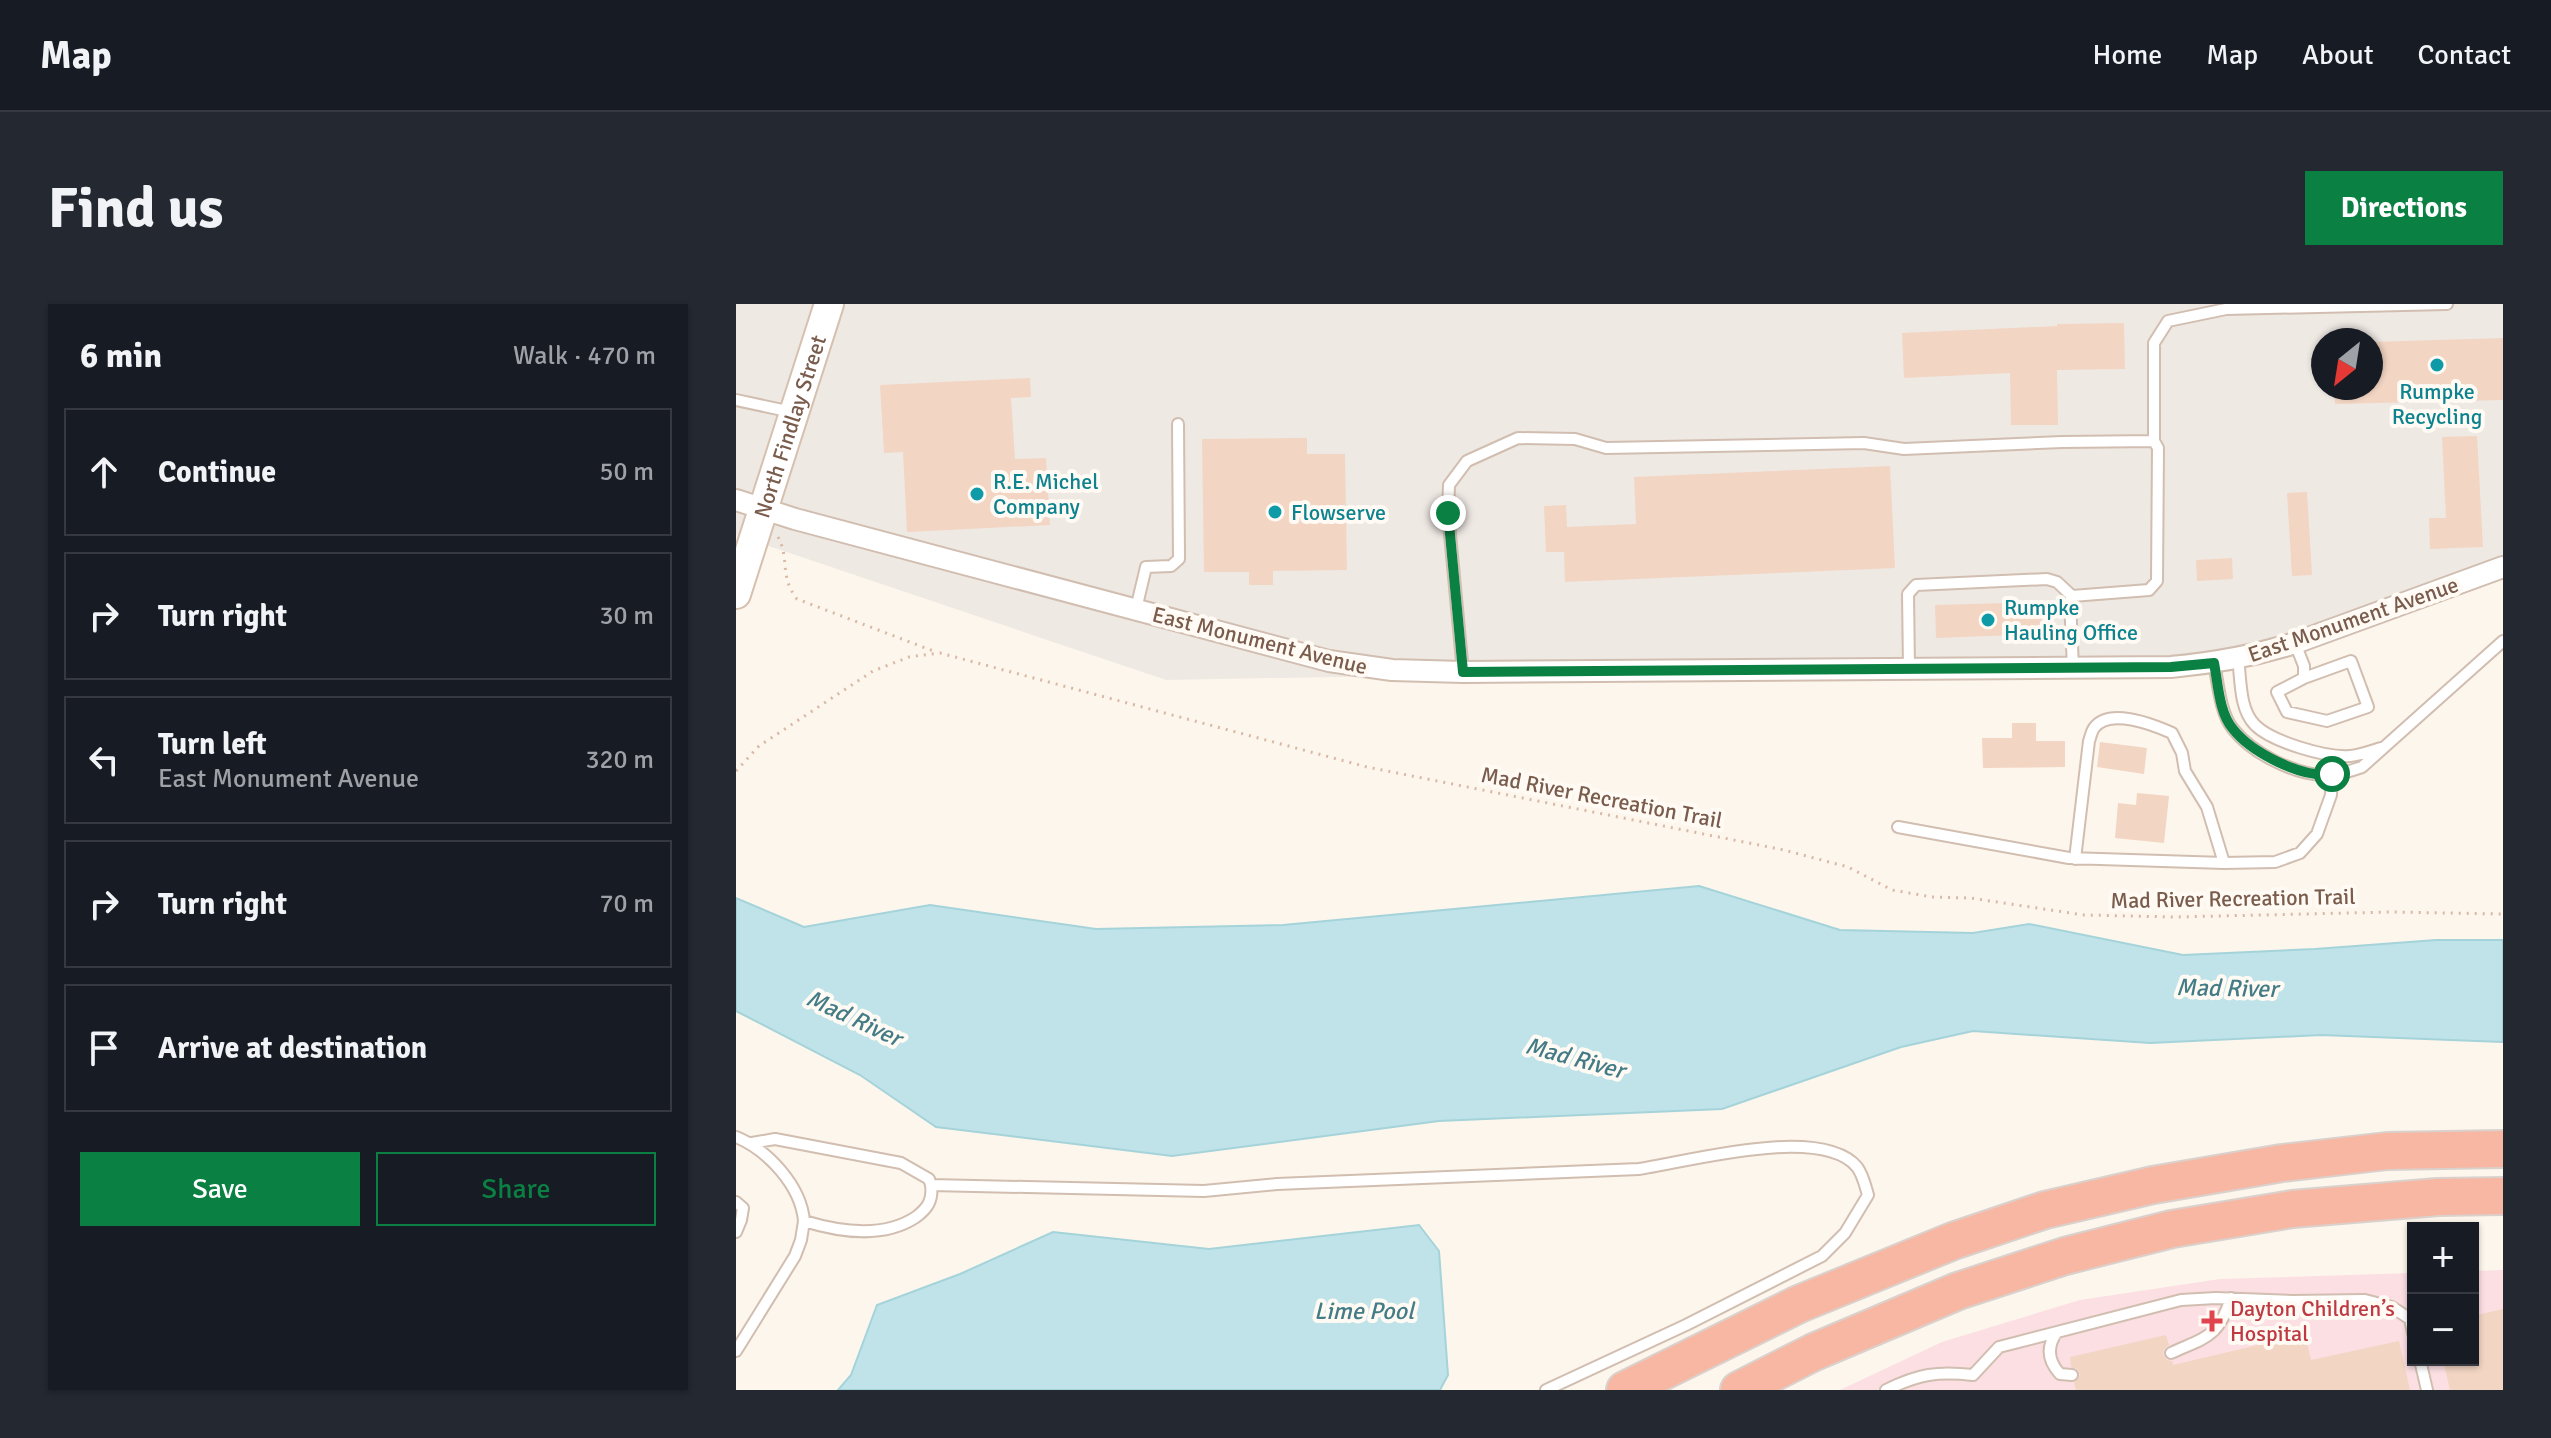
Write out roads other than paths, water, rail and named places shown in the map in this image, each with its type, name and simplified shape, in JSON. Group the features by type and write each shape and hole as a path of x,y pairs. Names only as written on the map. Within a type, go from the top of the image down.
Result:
{"highway":[{"path":"1625,1390 1799,1304 1953,1241 2045,1210 2153,1185 2282,1163 2387,1151 2503,1149"},
{"path":"1739,1390 1814,1352 1958,1291 2065,1256 2156,1233 2292,1209 2438,1197 2503,1196"}],"main road":[{"name":"North Findlay Street","path":"736,594 749,504 794,412 829,304"}],"street":[{"name":"East Monument Avenue","path":"749,504 795,519 1329,661 1392,670 2171,667 2214,663 2295,643 2503,567"}],"lane":[{"path":"1909,668 1908,594 1916,585 2047,579 2057,582 2072,596 2149,590 2157,581 2158,448 2154,441 2154,343 2168,321 2226,309 2447,304"},
{"path":"736,400 794,412"},
{"path":"1136,609 1146,567 1171,566 1179,559 1178,424"},
{"path":"1463,672 1448,513 1449,485 1467,461 1518,438 1575,439 1606,448 1864,443 1904,449 2154,441"},
{"path":"2072,596 2073,667"},
{"path":"2214,663 2231,727 2253,747 2277,761 2322,776 2362,767 2503,641"},
{"path":"2295,643 2304,666 2304,678"},
{"path":"2238,658 2244,703 2254,724 2277,739 2333,756 2353,756 2383,747"},
{"path":"2351,661 2368,707 2327,721 2287,712 2277,692 2304,678 2351,661"},
{"path":"2075,859 2089,741 2094,727 2105,720 2140,719 2172,733 2182,753 2185,771 2207,807 2224,863"},
{"path":"1898,827 2075,859 2275,862 2300,853 2309,845 2321,826 2331,795 2332,774"},
{"path":"736,1137 752,1143 783,1174 803,1207 804,1221 795,1256 736,1351"},
{"path":"752,1143 775,1139 901,1163 929,1179 931,1185 930,1202 923,1211 894,1228 848,1231 804,1221"},
{"path":"931,1185 1204,1191 1292,1183 1639,1169 1724,1152 1783,1147 1839,1154 1857,1167 1868,1195 1845,1233 1822,1256 1686,1325 1546,1390"},
{"path":"736,1202 743,1208 736,1232"},
{"path":"2171,1353 2215,1332 2224,1319 2231,1298"},
{"path":"1886,1390 1905,1381 1942,1372 1973,1375 1999,1347 2181,1300 2365,1300 2392,1307 2407,1317"},
{"path":"2057,1332 2049,1349 2050,1358 2060,1374 2072,1375"},
{"path":"2421,1366 2427,1390"}],"water":[{"name":"Mad River","path":"1699,886 1840,930 1973,933 2029,924 2183,955 2436,940 2503,940 2503,1042 2321,1035 2150,1043 1973,1031 1901,1047 1722,1109 1439,1121 1172,1156 936,1127 860,1075 736,1011 736,898 804,927 930,905 1096,929 1283,925"},
{"name":"Lime Pool","path":"1419,1225 1439,1251 1448,1375 1440,1390 838,1390 851,1375 877,1305 960,1274 1053,1232 1209,1249"}],"place":[{"name":"Rumpke Recycling","path":"2437,365"},
{"name":"R.E. Michel Company","path":"977,494"},
{"name":"Flowserve","path":"1275,512"},
{"name":"Rumpke Hauling Office","path":"1988,620"},
{"name":"Dayton Children’s Hospital","path":"2212,1321"}]}
